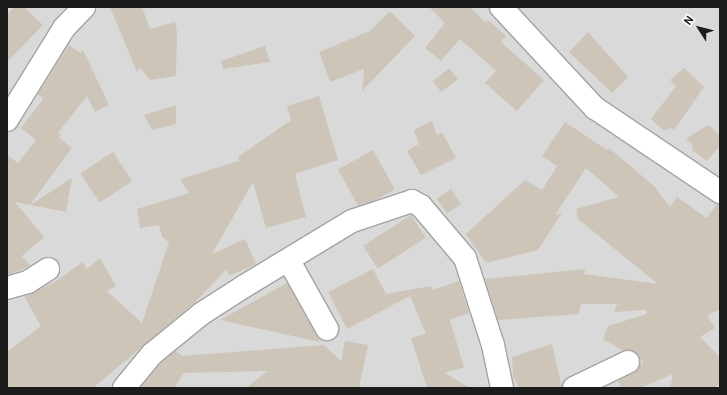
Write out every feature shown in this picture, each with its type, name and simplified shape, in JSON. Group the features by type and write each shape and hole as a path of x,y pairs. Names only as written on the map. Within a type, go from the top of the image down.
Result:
{"street":[{"path":"7,120 64,28 84,7"},
{"path":"505,8 595,108 720,192"},
{"path":"124,388 152,354 201,314 352,221 406,202 416,203 465,258 494,345 502,388"},
{"path":"289,261 327,329"},
{"path":"7,288 28,282 48,270"},
{"path":"574,388 628,362"}],"shaded area":[{"path":"7,7 720,7 720,388 7,388"}],"building":[{"path":"14,7 24,7 43,25 7,62 7,14"},
{"path":"110,7 142,7 150,29 175,22 177,32 176,76 150,80 140,68 137,72"},
{"path":"429,7 470,7 486,23 488,20 506,36 501,42 544,80 517,111 485,83 496,71 460,39 441,61 425,48 445,23"},
{"path":"390,11 415,36 362,91 364,69 330,82 319,52 370,31"},
{"path":"588,32 628,77 612,93 569,52"},
{"path":"69,45 80,53 83,50 109,105 95,112 87,96 58,133 61,135 59,138 72,148 30,205 15,202 44,237 22,256 30,266 8,275 7,155 18,163 36,140 21,128 43,99 38,94"},
{"path":"265,46 270,62 223,69 221,61"},
{"path":"449,68 458,79 441,92 433,81"},
{"path":"684,68 704,87 674,130 671,128 664,131 651,119 676,86 670,80"},
{"path":"319,96 338,160 295,174 306,217 266,228 253,182 212,254 245,239 256,264 229,276 226,270 194,303 93,388 7,388 7,352 41,326 24,296 53,283 83,262 87,269 100,258 116,286 107,291 142,323 169,242 162,237 159,225 140,228 137,209 189,193 180,179 239,161 238,157 291,120 287,106"},
{"path":"176,105 176,124 152,130 144,115"},
{"path":"432,121 437,135 442,132 456,158 421,175 407,151 419,144 414,130"},
{"path":"565,122 607,150 609,148 654,186 670,207 677,197 707,218 717,204 720,204 720,309 707,316 715,328 700,337 720,357 720,383 715,388 670,388 673,374 640,388 621,388 618,381 634,373 643,362 635,352 623,351 603,339 608,326 647,314 646,310 614,312 617,304 581,304 579,314 498,320 485,279 585,269 584,274 658,284 578,219 576,209 619,197 586,168 555,215 562,213 538,250 486,263 466,234 525,180 542,190 557,166 542,156"},
{"path":"708,125 720,135 720,146 707,161 692,150 692,144 686,139"},
{"path":"373,150 395,189 360,209 338,169"},
{"path":"113,152 132,181 99,203 80,173"},
{"path":"72,178 66,212 30,205"},
{"path":"451,189 461,204 447,213 437,199"},
{"path":"411,215 426,238 378,269 363,246"},
{"path":"373,269 386,294 431,286 432,290 459,281 469,313 450,320 464,367 445,373 470,388 427,388 411,338 426,334 410,296 347,329 328,292"},
{"path":"287,283 320,342 220,320"},
{"path":"345,341 368,345 359,388 246,388 268,371 184,373 174,388 140,388 161,363 175,351 182,356 324,345 341,361"},
{"path":"552,344 562,388 520,388 513,377 512,357"}]}
